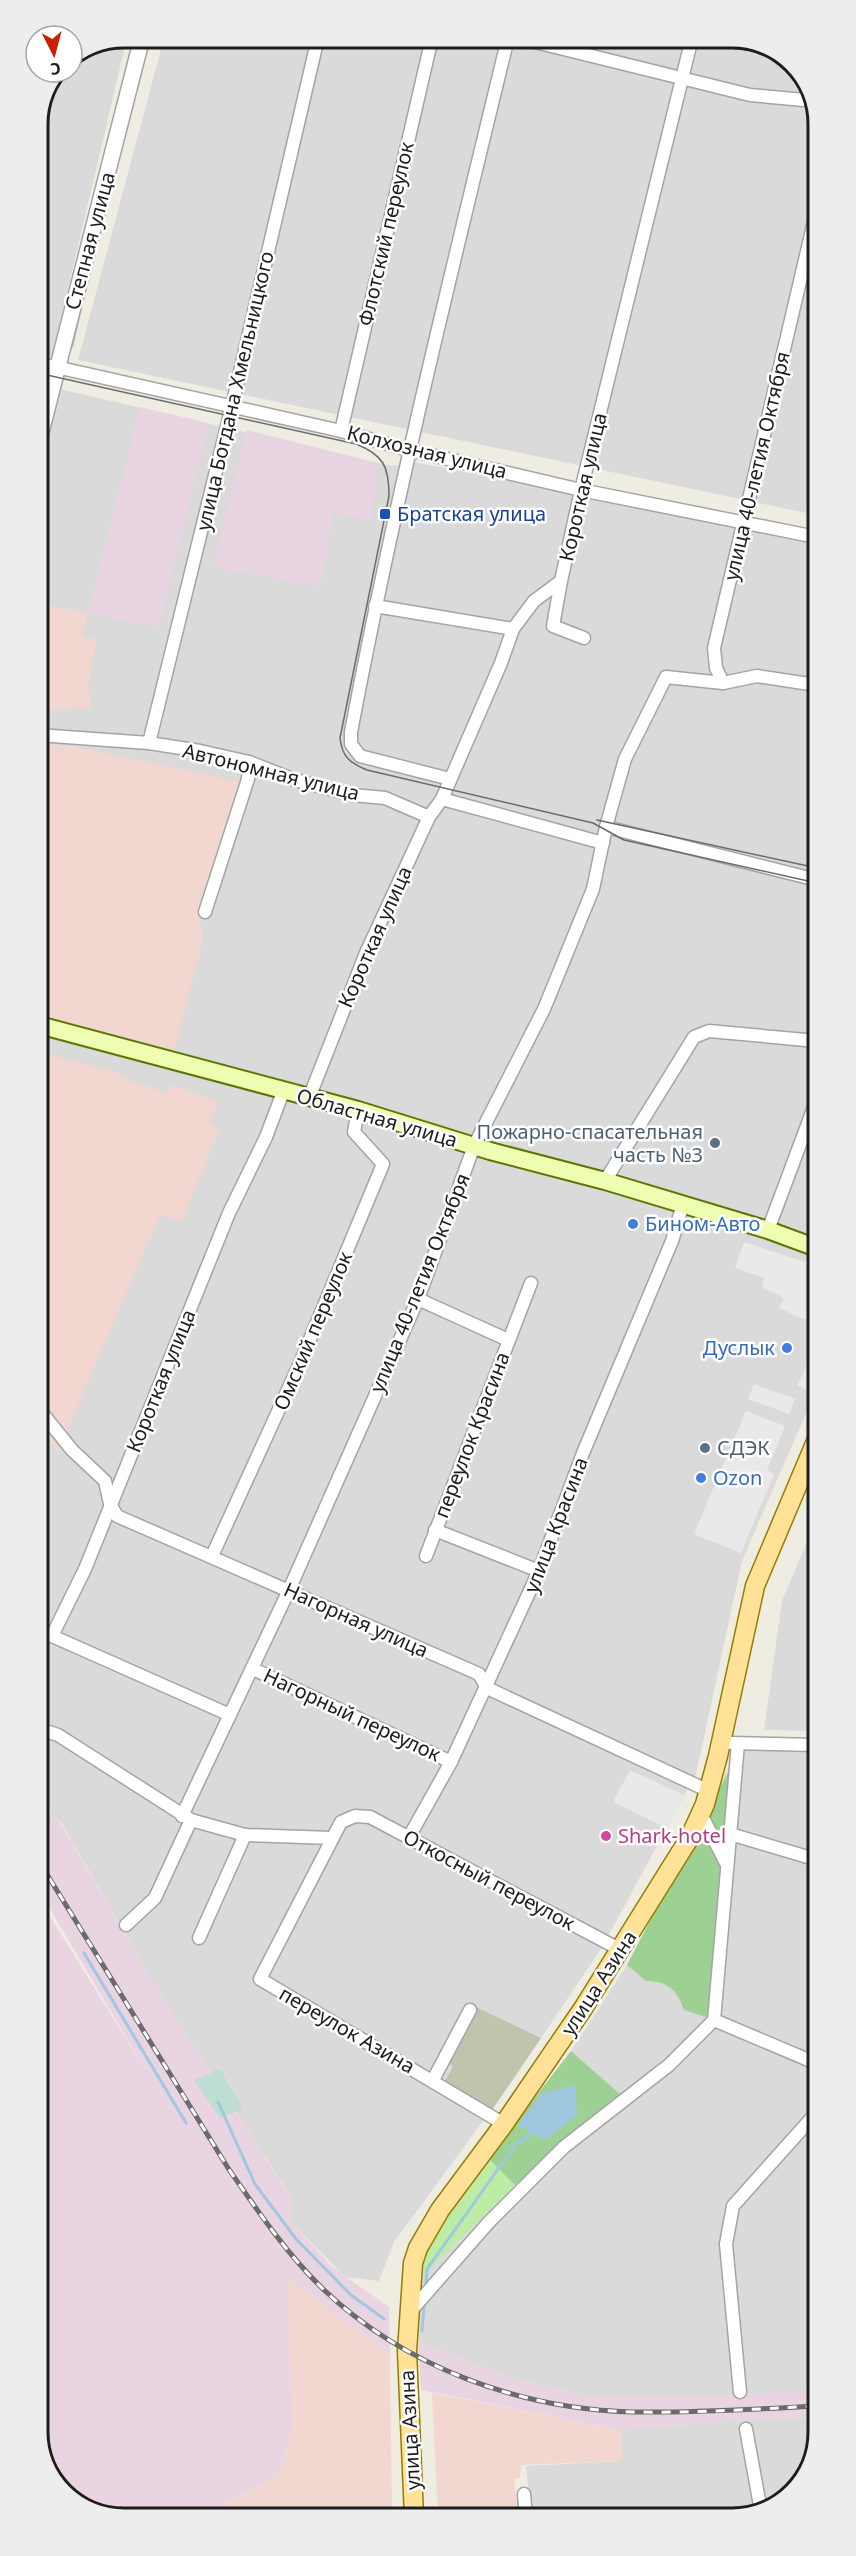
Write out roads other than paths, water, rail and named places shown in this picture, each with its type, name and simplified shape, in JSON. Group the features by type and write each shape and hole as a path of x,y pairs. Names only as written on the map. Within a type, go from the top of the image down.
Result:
{"main road":[{"name":"Областная улица","path":"48,1027 283,1092 358,1110 474,1146 683,1204 808,1245"},
{"name":"улица Азина","path":"414,2508 407,2351 413,2263 425,2234 504,2124 621,1950 690,1837 729,1743 755,1586 808,1460"}],"street":[{"name":"Степная улица","path":"48,404 138,48"},
{"name":"улица Богдана Хмельницкого","path":"149,743 232,406 316,48"},
{"name":"Флотский переулок","path":"341,431 430,48"},
{"path":"506,48 409,450 375,606 513,629"},
{"path":"559,48 750,95 803,99"},
{"name":"Короткая улица","path":"309,1098 366,953 429,817 442,799 501,663 513,629 534,601 561,581 581,490 690,48"},
{"name":"улица 40-летия Октября","path":"723,683 716,668 714,648 808,248"},
{"name":"Колхозная улица","path":"48,366 341,431 409,450 581,490 808,536"},
{"path":"561,581 553,626 584,638"},
{"name":"Автономная улица","path":"375,606 351,732 351,744 360,756 450,779"},
{"path":"723,683 757,676 808,684"},
{"name":"улица 40-летия Октября","path":"126,1925 155,1899 230,1715 289,1590 418,1299 474,1146 544,1009 593,889 606,827 625,759 666,677 723,683"},
{"name":"Автономная улица","path":"48,736 149,743 249,762 295,780 353,795 385,798 429,817"},
{"path":"205,912 248,779 249,762"},
{"path":"442,799 603,843"},
{"path":"606,827 808,878"},
{"path":"605,1181 694,1037 710,1031 808,1040"},
{"name":"Короткая улица","path":"230,1715 52,1636 86,1569 110,1504 230,1213 266,1137 283,1092"},
{"name":"Омский переулок","path":"212,1556 301,1362 384,1164 354,1132 358,1110"},
{"path":"768,1230 808,1123"},
{"name":"улица Красина","path":"409,1837 451,1762 539,1572 583,1453 672,1241 683,1204"},
{"name":"переулок Красина","path":"426,1556 531,1283"},
{"name":"переулок Красина","path":"418,1299 508,1340"},
{"path":"48,1420 72,1450 105,1480 110,1504"},
{"name":"Нагорная улица","path":"110,1504 117,1516 479,1674 487,1688 709,1791"},
{"name":"переулок Красина","path":"435,1530 539,1572"},
{"name":"Нагорный переулок","path":"253,1669 451,1762"},
{"path":"48,1732 58,1735 187,1818 245,1835 331,1838"},
{"path":"409,2313 489,2222 564,2146 669,2065 714,2020 730,1834 729,1743 808,1745"},
{"path":"701,1814 727,1864"},
{"name":"Откосный переулок","path":"331,1838 341,1822 355,1816 370,1817 621,1950"},
{"path":"730,1834 808,1857"},
{"path":"199,1938 245,1835"},
{"name":"переулок Азина","path":"331,1838 260,1979 504,2124"},
{"name":"переулок Азина","path":"433,2080 470,2010"},
{"path":"714,2020 808,2060"},
{"path":"740,2392 726,2244 733,2206 808,2121"},
{"path":"746,2429 759,2503"},
{"path":"524,2493 525,2508"}],"waterway":[{"path":"91,266 102,223"},
{"path":"72,346 80,310"},
{"path":"84,1953 186,2123"},
{"path":"218,2102 255,2184 296,2239 351,2295 384,2319"},
{"path":"426,2283 427,2269 516,2144 533,2133"},
{"path":"422,2331 424,2307"}],"tram line":[{"path":"48,375 356,444 373,453 383,463 388,477 389,496 340,738 345,755 356,765 367,770 593,823 624,840 808,881"},
{"path":"597,820 808,866"}],"railway":[{"path":"48,1876 239,2184 272,2231 297,2261 323,2289 355,2317 390,2341 466,2379 548,2402 590,2409 633,2412 808,2406"}],"place":[{"name":"Братская улица","path":"385,514"},
{"name":"Пожарно-спасательная часть №3","path":"715,1143"},
{"name":"Бином-Авто","path":"633,1224"},
{"name":"Дуслык","path":"787,1348"},
{"name":"СДЭК","path":"705,1448"},
{"name":"Ozon","path":"701,1478"},
{"name":"Shark-hotel","path":"606,1836"}]}
